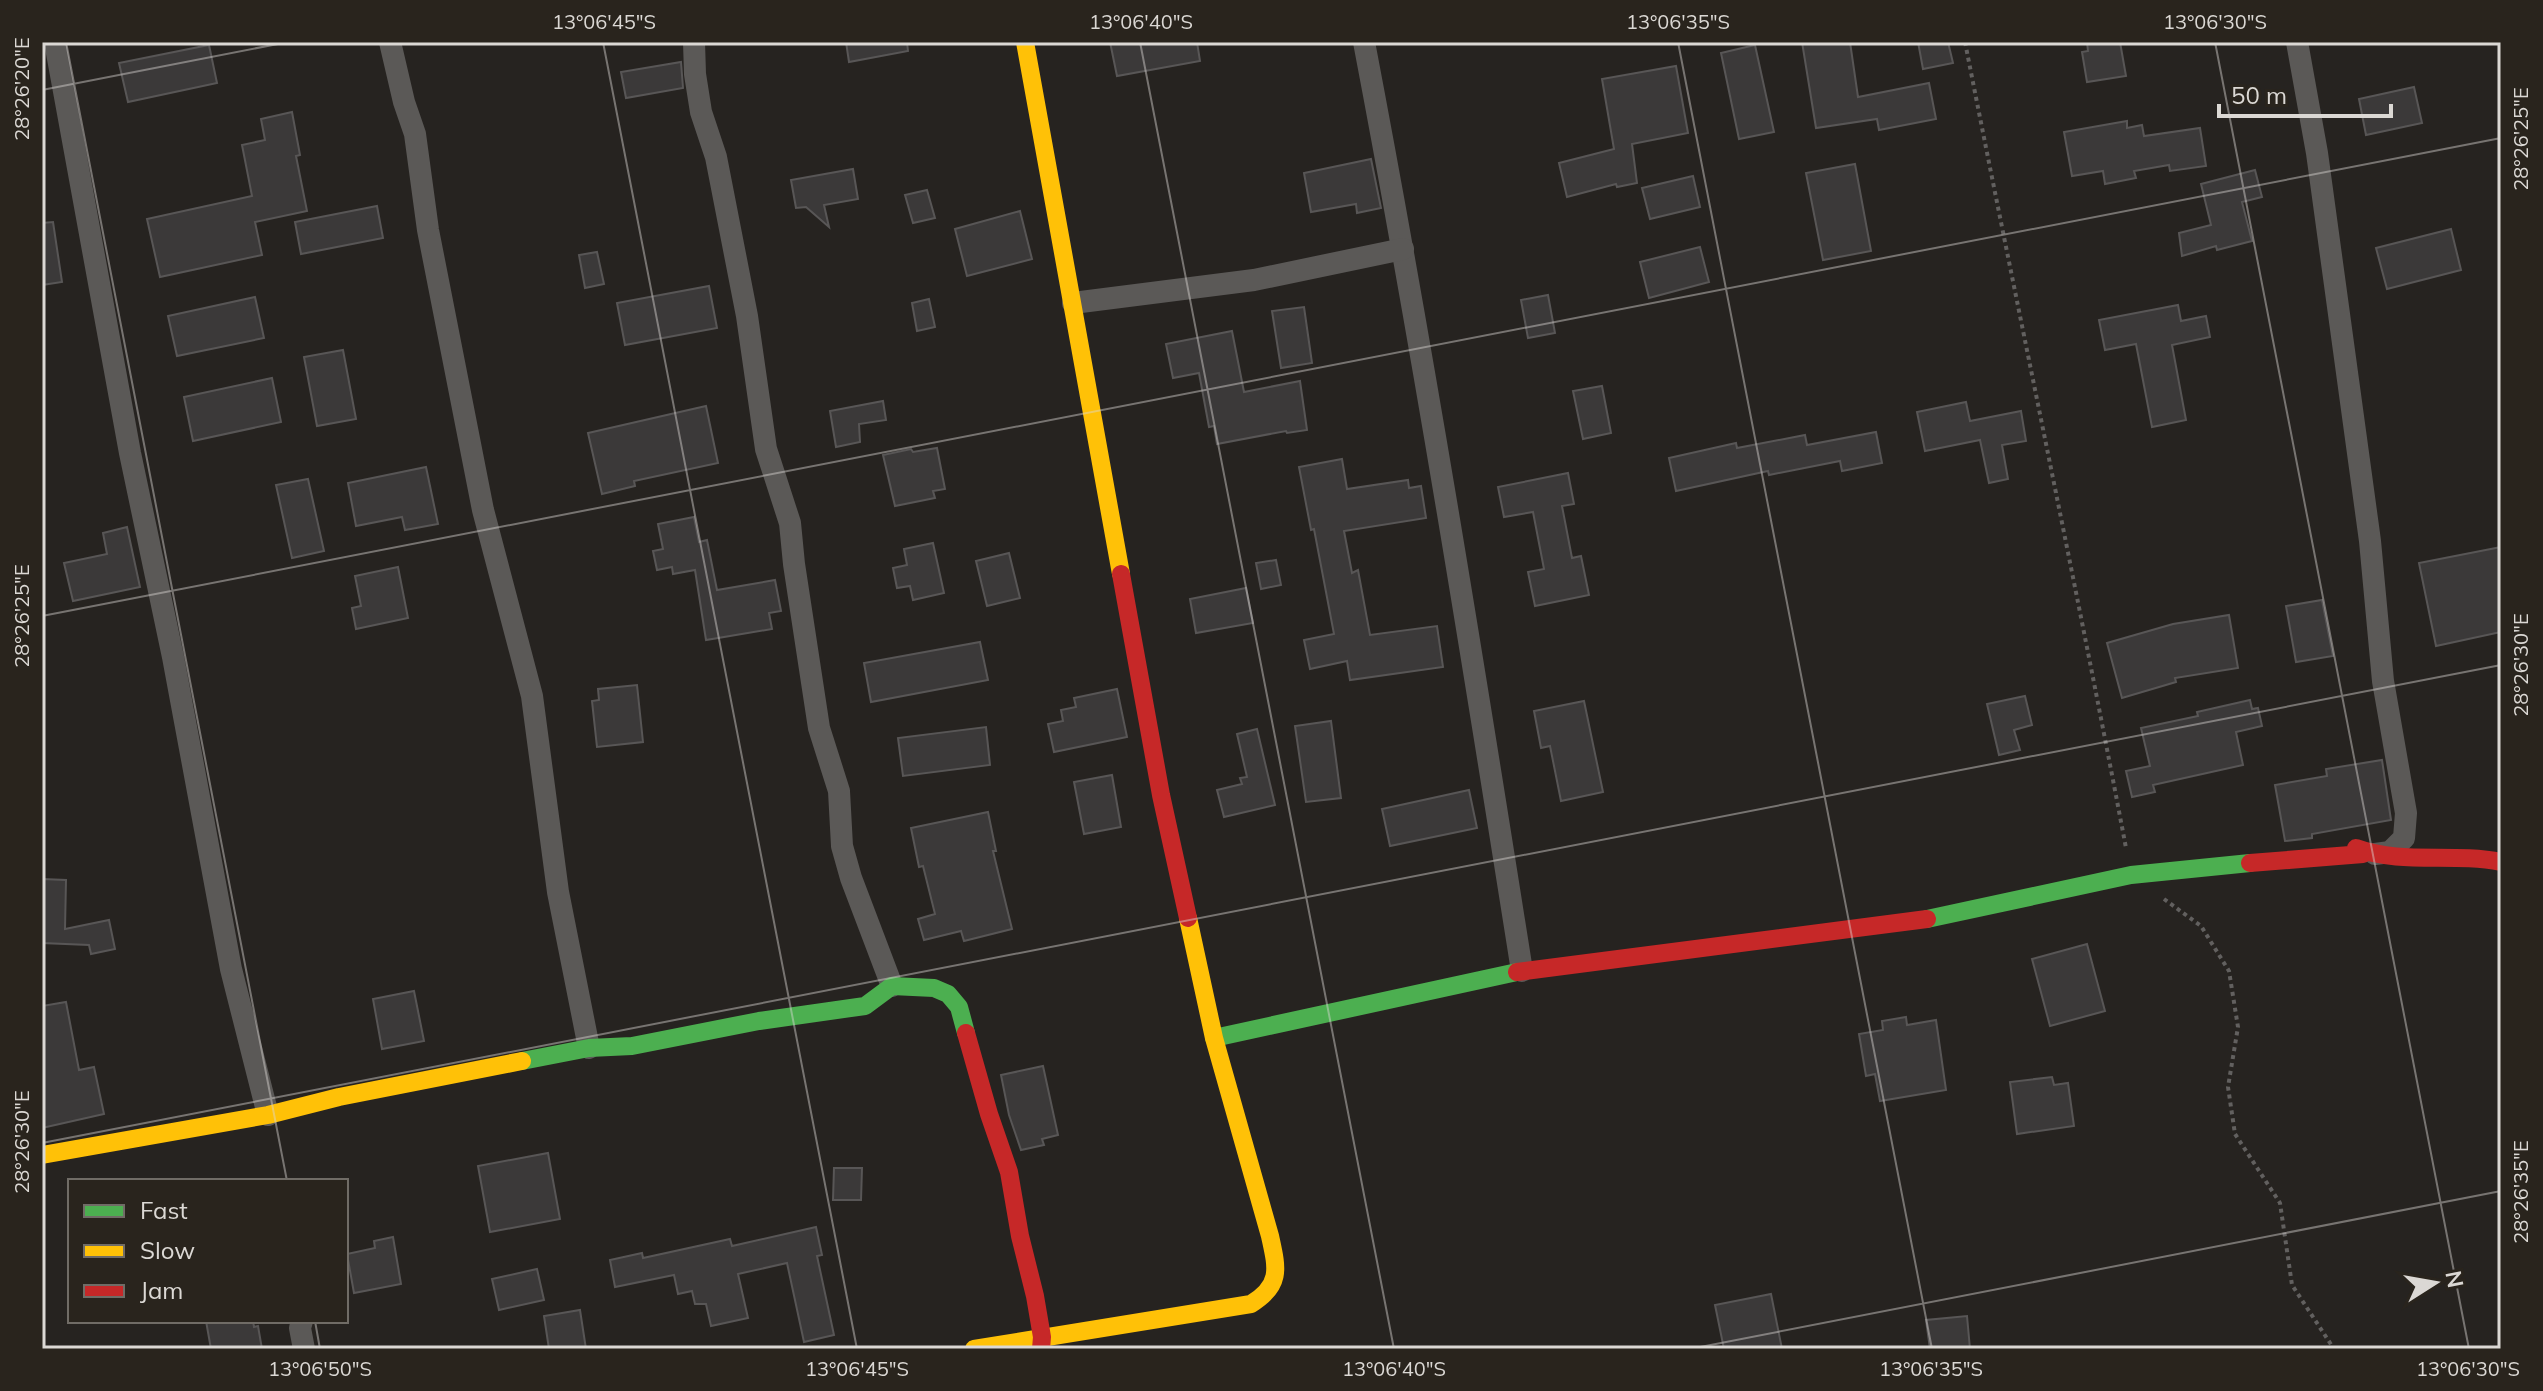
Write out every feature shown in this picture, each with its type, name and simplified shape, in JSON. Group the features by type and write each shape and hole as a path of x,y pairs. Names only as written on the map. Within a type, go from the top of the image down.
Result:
{"street":[{"path":"55,42 130,453 173,657 231,969 268,1115"},
{"path":"390,42 415,134 428,230 483,510 532,696 558,892 589,1048"},
{"path":"694,42 699,99 716,157 747,316 766,449 790,523 819,728 839,791 842,846 892,986"},
{"path":"974,1349 1042,1343 1251,1304 1273,1288 1276,1269 1270,1236 1214,1038 1161,795 1025,42"},
{"path":"1364,42 1461,585 1522,971"},
{"path":"1214,1038 1522,971 1927,919 2131,875 2390,852 2404,838 2406,813 2383,681 2370,541 2317,153 2297,42"},
{"path":"1073,303 1254,280 1403,249"},
{"path":"2366,854 2379,857 2482,857 2501,862"},
{"path":"42,1155 268,1115 339,1097 589,1048 632,1046 759,1021 865,1006 892,986 934,988 948,994 959,1007 1009,1172 1042,1343"},
{"path":"301,1323 304,1349"}],"path":[{"path":"1965,42 2035,398 2078,595 2131,875 2201,926 2229,971 2238,1027 2228,1087 2235,1134 2280,1203 2292,1285 2334,1349"}],"building":[{"path":"846,42 907,42 908,51 849,62"},
{"path":"1110,42 1197,42 1200,61 1117,76"},
{"path":"1802,42 1850,42 1858,97 1929,83 1936,119 1879,130 1877,119 1816,128"},
{"path":"1918,42 1948,42 1953,63 1923,69"},
{"path":"2087,42 2120,42 2126,76 2087,82 2082,52 2088,51"},
{"path":"209,45 217,83 128,102 119,63"},
{"path":"1755,45 1774,132 1739,139 1721,53"},
{"path":"681,62 683,88 626,98 621,72"},
{"path":"1676,66 1688,133 1632,144 1637,183 1617,187 1616,184 1567,197 1559,163 1614,149 1602,79"},
{"path":"2414,87 2422,123 2366,135 2359,99"},
{"path":"292,112 300,155 296,156 307,211 255,222 262,255 160,277 147,219 252,196 242,145 265,140 261,119"},
{"path":"2127,121 2127,128 2142,125 2144,136 2200,128 2206,166 2170,171 2169,165 2134,171 2136,178 2105,184 2103,171 2072,176 2064,132"},
{"path":"1371,159 1381,208 1357,213 1356,204 1311,212 1304,173"},
{"path":"1855,164 1871,251 1823,260 1806,173"},
{"path":"853,169 858,199 824,205 829,227 806,207 796,208 791,180"},
{"path":"2255,170 2262,197 2242,202 2252,241 2217,250 2216,246 2182,256 2179,233 2211,225 2201,184"},
{"path":"1693,176 1700,207 1650,219 1642,188"},
{"path":"927,190 935,218 913,223 905,195"},
{"path":"377,206 383,238 301,254 295,222"},
{"path":"1020,211 1032,259 967,276 955,229"},
{"path":"53,222 62,282 42,285 42,223"},
{"path":"2451,229 2461,270 2387,289 2376,248"},
{"path":"1700,247 1709,282 1649,298 1640,262"},
{"path":"597,252 604,284 585,288 579,255"},
{"path":"709,286 717,328 625,345 617,303"},
{"path":"1548,295 1555,333 1528,338 1521,300"},
{"path":"255,297 264,338 177,356 168,316"},
{"path":"929,299 935,327 917,331 912,303"},
{"path":"2178,305 2181,321 2206,316 2210,337 2172,345 2186,420 2152,427 2136,344 2105,350 2099,320"},
{"path":"1304,307 1312,363 1281,368 1272,311"},
{"path":"1232,331 1244,392 1300,381 1307,430 1217,444 1214,426 1209,427 1199,373 1173,378 1166,344"},
{"path":"343,350 356,419 317,426 304,357"},
{"path":"272,378 281,422 193,441 184,397"},
{"path":"1602,386 1611,433 1583,439 1573,391"},
{"path":"883,401 886,420 859,424 860,442 836,447 830,411"},
{"path":"1966,402 1970,421 2021,411 2026,441 2002,445 2008,479 1989,483 1980,440 1925,451 1917,412"},
{"path":"706,406 718,463 634,481 635,486 602,494 588,433"},
{"path":"1876,432 1882,463 1842,471 1840,461 1769,475 1768,471 1676,491 1669,458 1736,443 1737,448 1805,435 1807,445"},
{"path":"937,448 945,489 933,491 935,498 895,506 883,455"},
{"path":"1342,459 1347,489 1408,480 1409,488 1421,486 1426,518 1344,531 1352,573 1358,570 1370,635 1437,626 1443,667 1350,680 1347,661 1310,669 1304,640 1334,634 1299,467"},
{"path":"426,467 438,524 405,530 402,517 356,526 348,483"},
{"path":"1568,473 1574,504 1562,506 1572,558 1581,556 1589,595 1535,606 1528,572 1544,569 1533,512 1504,517 1498,487"},
{"path":"308,479 324,551 292,558 276,485"},
{"path":"694,517 699,542 707,540 717,590 775,580 781,611 769,613 772,629 706,640 695,570 673,574 672,567 657,570 653,551 663,549 658,524"},
{"path":"127,527 140,587 73,601 64,563 107,554 103,533"},
{"path":"933,543 944,593 913,600 910,586 897,588 893,568 907,565 904,549"},
{"path":"2501,547 2501,632 2436,646 2419,563"},
{"path":"1009,553 1020,598 987,606 976,561"},
{"path":"1276,560 1281,585 1261,589 1256,563"},
{"path":"398,567 408,618 356,629 352,608 361,606 355,576"},
{"path":"1246,588 1253,623 1196,633 1190,599"},
{"path":"2322,600 2333,656 2296,662 2286,606"},
{"path":"2229,615 2238,668 2175,678 2176,682 2122,698 2107,643 2173,624"},
{"path":"980,642 988,680 871,702 864,663"},
{"path":"637,685 643,742 597,747 592,701 599,700 598,689"},
{"path":"1117,689 1127,737 1054,752 1048,724 1063,721 1061,710 1076,707 1074,698"},
{"path":"2025,696 2032,725 2014,730 2020,750 1999,755 1987,704"},
{"path":"2250,700 2252,709 2258,708 2262,726 2236,732 2243,765 2153,785 2155,792 2132,797 2126,771 2150,766 2141,728 2198,716 2197,712"},
{"path":"1584,701 1603,792 1561,801 1550,746 1541,748 1534,711"},
{"path":"1331,721 1341,798 1306,802 1295,726"},
{"path":"986,727 990,765 903,776 898,738"},
{"path":"1257,729 1275,805 1224,817 1217,790 1242,784 1240,778 1247,777 1237,734"},
{"path":"2382,760 2391,820 2285,841 2275,785 2327,776 2326,769"},
{"path":"1112,775 1121,827 1084,834 1074,782"},
{"path":"1469,790 1477,828 1390,846 1382,809"},
{"path":"988,812 996,851 993,851 1012,929 964,941 961,931 924,940 918,919 935,914 923,866 919,867 911,828"},
{"path":"42,879 66,880 65,929 109,920 115,949 91,954 89,945 42,943"},
{"path":"2087,944 2105,1011 2050,1026 2032,959"},
{"path":"414,991 424,1041 382,1049 373,999"},
{"path":"66,1002 79,1070 94,1067 104,1114 42,1128 42,1006"},
{"path":"1906,1017 1907,1025 1936,1020 1946,1090 1880,1101 1875,1074 1866,1076 1859,1034 1883,1030 1882,1021"},
{"path":"1043,1066 1058,1135 1042,1139 1044,1145 1021,1150 1009,1115 1001,1075"},
{"path":"2052,1077 2054,1085 2068,1083 2074,1126 2017,1134 2010,1082"},
{"path":"548,1153 560,1219 490,1232 478,1166"},
{"path":"834,1168 862,1168 861,1200 833,1200"},
{"path":"816,1227 822,1255 817,1256 834,1335 804,1342 787,1263 738,1274 748,1318 711,1326 706,1304 695,1304 692,1291 678,1294 674,1275 615,1287 610,1260 642,1253 643,1258 730,1239 732,1246"},
{"path":"393,1237 401,1284 354,1293 348,1254 375,1248 374,1241"},
{"path":"537,1269 544,1300 499,1310 492,1279"},
{"path":"1771,1294 1782,1349 1724,1349 1715,1305"},
{"path":"580,1310 586,1349 549,1349 544,1316"},
{"path":"1967,1316 1970,1349 1930,1349 1926,1320"},
{"path":"206,1323 253,1323 254,1327 258,1326 262,1349 211,1349"}],"traffic: fast":[{"path":"1927,919 2131,875 2250,863"},
{"path":"1214,1038 1517,972"},
{"path":"522,1061 589,1048 632,1046 759,1021 865,1006 892,986 934,988 948,994 959,1007 966,1033"}],"traffic: slow":[{"path":"1025,42 1121,574"},
{"path":"974,1349 1251,1304 1272,1283 1275,1267 1270,1236 1214,1038 1188,918"},
{"path":"42,1155 268,1115 339,1097 522,1061"}],"traffic: jam":[{"path":"1121,574 1161,795 1188,918"},
{"path":"2250,863 2363,854 2356,848 2391,856 2501,862"},
{"path":"1517,972 1927,919"},
{"path":"966,1033 1009,1172 1035,1296 1041,1349"}]}
